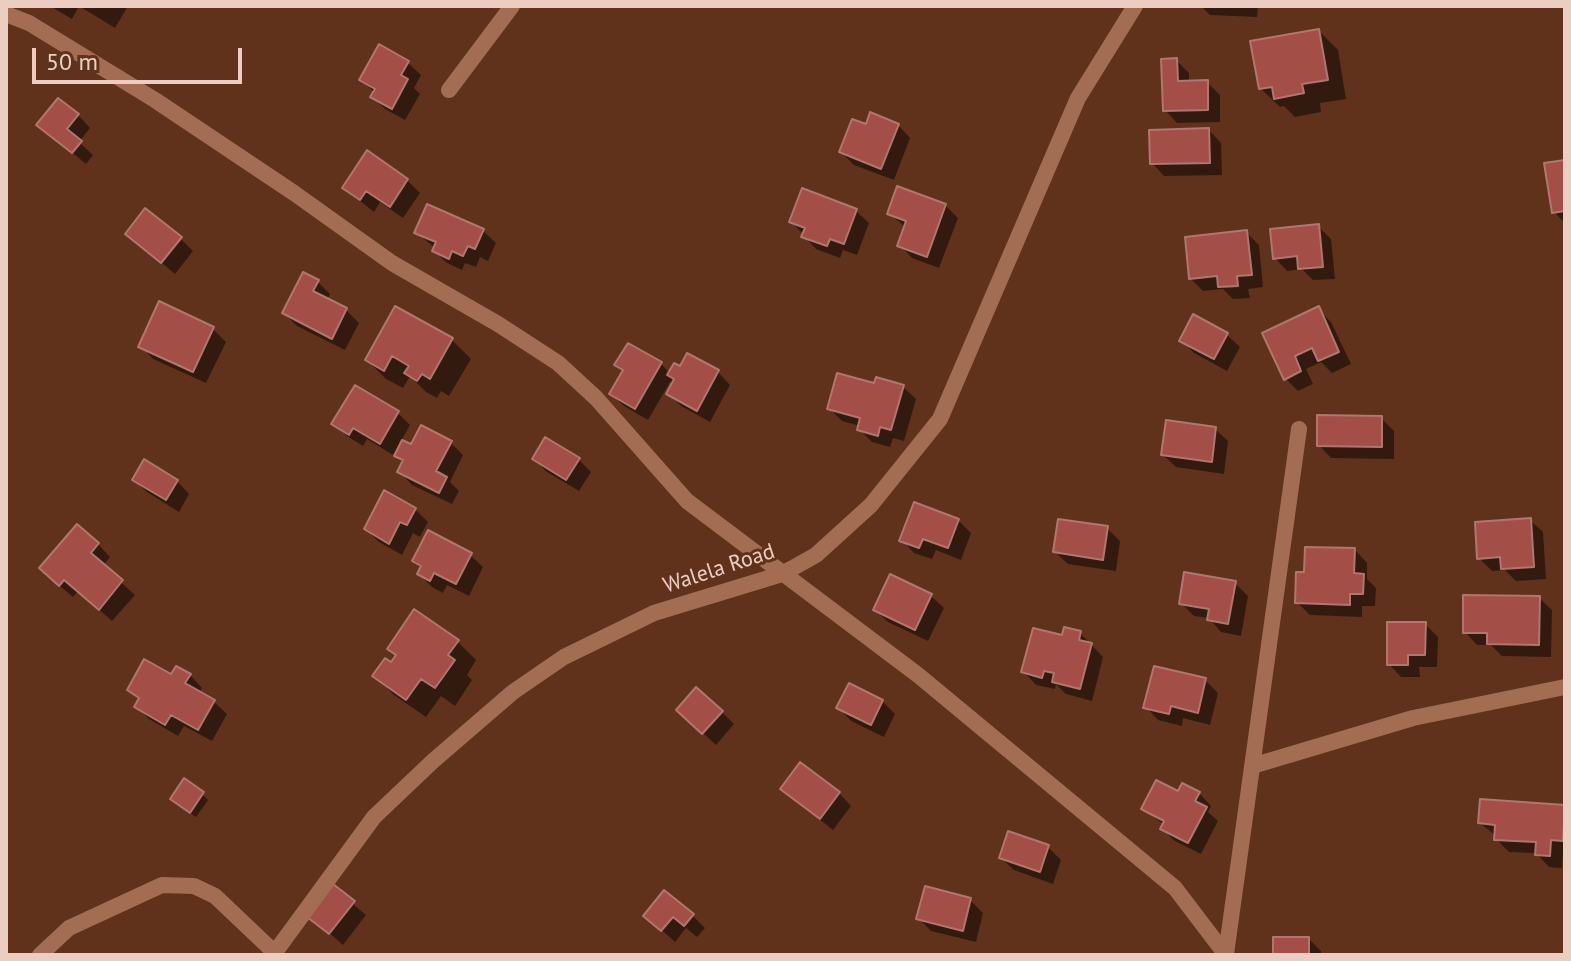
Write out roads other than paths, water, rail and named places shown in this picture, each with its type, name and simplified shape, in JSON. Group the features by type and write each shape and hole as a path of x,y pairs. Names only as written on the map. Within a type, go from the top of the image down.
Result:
{"street":[{"path":"449,90 512,6"},
{"name":"Walela Road","path":"273,954 374,817 513,692 564,657 654,613 782,574 816,555 871,505 940,419 1078,98 1135,6"},
{"path":"6,14 29,23 155,100 392,263 498,324 558,363 596,398 687,501 918,675 1175,888 1226,954"},
{"path":"1226,954 1299,429"},
{"path":"1252,766 1413,718 1565,687"},
{"path":"40,955 69,928 162,885 194,886 215,896 273,954"}]}
